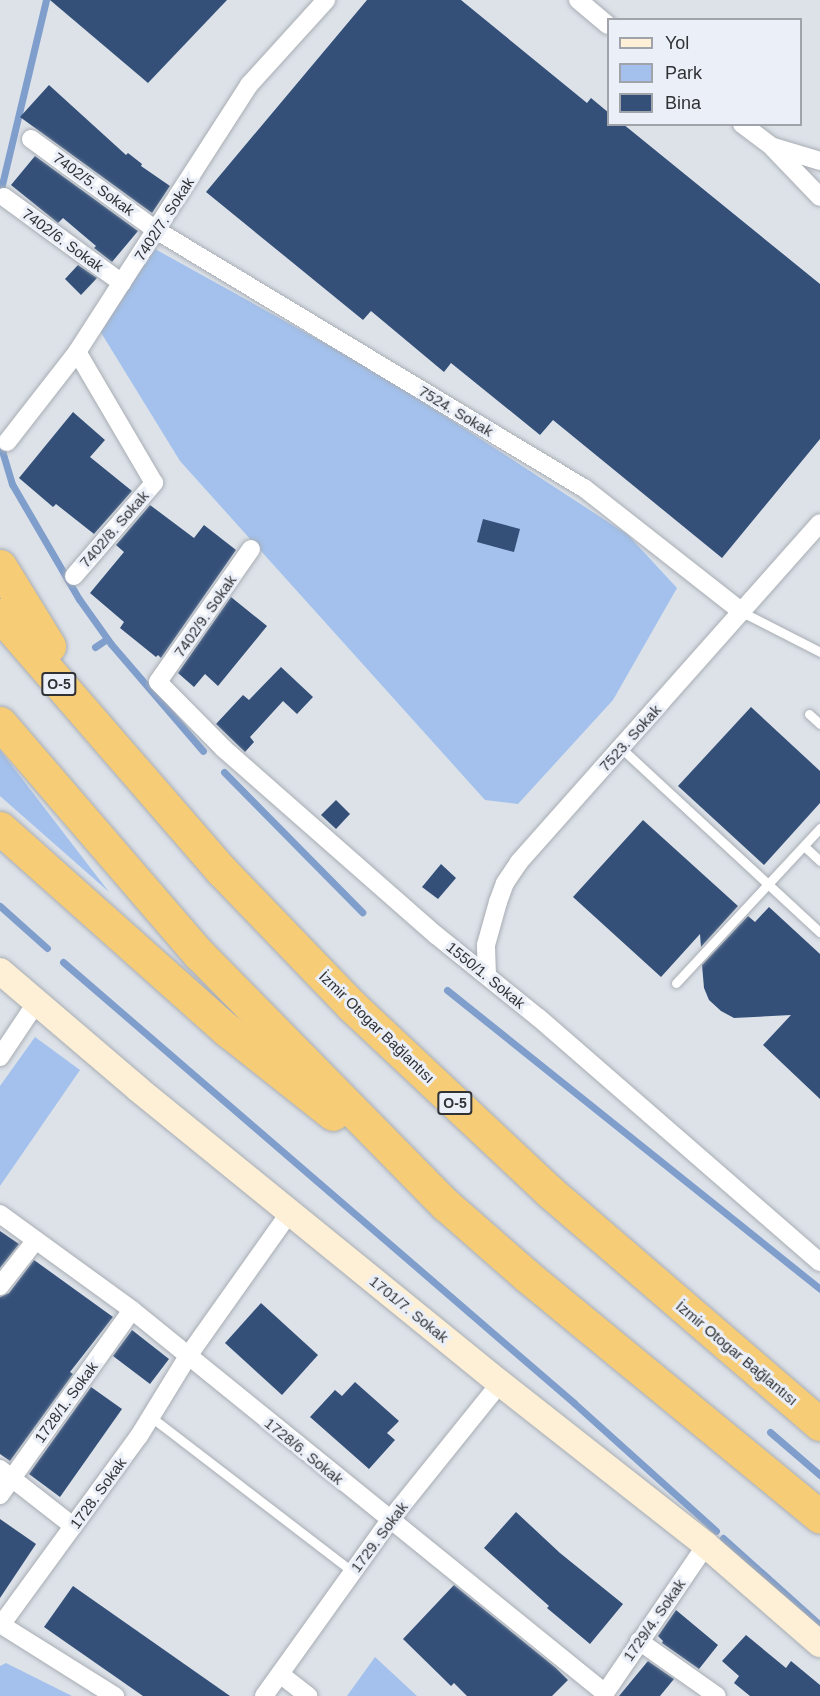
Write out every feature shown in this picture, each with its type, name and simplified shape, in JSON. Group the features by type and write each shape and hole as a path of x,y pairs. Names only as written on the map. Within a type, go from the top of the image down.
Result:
{"highway":[{"path":"0,566 10,586 119,753"},
{"name":"İzmir Otogar Bağlantısı","path":"0,615 222,871 352,1006 550,1192 820,1424"},
{"path":"0,723 199,954 446,1205"},
{"path":"0,828 227,1030 446,1205 527,1276 820,1517"}],"street":[{"name":"7402/7. Sokak","path":"7,442 77,352 249,85 326,0"},
{"path":"578,0 607,23"},
{"path":"745,126 772,147 820,197"},
{"name":"7402/5. Sokak","path":"31,139 156,230"},
{"path":"772,147 820,161"},
{"name":"7402/6. Sokak","path":"4,197 122,283"},
{"name":"7524. Sokak","path":"156,230 584,488 742,612"},
{"name":"7402/8. Sokak","path":"74,576 154,483 77,352"},
{"name":"7523. Sokak","path":"487,976 486,945 505,883 519,862 820,523"},
{"name":"7402/9. Sokak","path":"158,682 251,549"},
{"name":"1550/1. Sokak","path":"158,682 224,749 436,935 487,976 820,1262"},
{"name":"1701/7. Sokak","path":"0,971 36,1003 500,1383 706,1545 820,1644"},
{"path":"0,1057 36,1003"},
{"name":"1728. Sokak","path":"0,1624 151,1417 188,1356 290,1212"},
{"name":"1728/6. Sokak","path":"0,1214 132,1310 604,1694"},
{"path":"0,1286 36,1240"},
{"name":"1728/1. Sokak","path":"0,1495 6,1474 132,1310"},
{"name":"1729. Sokak","path":"264,1696 390,1520 500,1383"},
{"path":"6,1474 73,1526"},
{"name":"1729/4. Sokak","path":"604,1694 706,1545"},
{"path":"0,1624 115,1696"},
{"path":"639,1641 717,1696"},
{"path":"280,1674 308,1696"}],"lane":[{"path":"742,612 820,652"},
{"path":"809,714 820,724"},
{"path":"621,748 820,933"},
{"path":"676,983 820,828"},
{"path":"804,846 820,861"},
{"path":"151,1417 353,1572"}],"green space":[{"path":"155,249 375,371 493,447 628,535 677,588 613,700 518,804 485,800 180,461 100,331"},
{"path":"0,750 109,892 0,796"},
{"path":"35,1037 80,1070 0,1186 0,1086"},
{"path":"375,1657 417,1696 347,1696"},
{"path":"6,1663 72,1696 0,1696 0,1666"}],"building":[{"path":"50,0 227,0 148,83"},
{"path":"367,0 461,0 587,103 591,98 607,111 607,126 625,126 820,284 820,439 722,558 553,420 540,435 451,363 444,372 371,311 363,320 206,192"},
{"path":"49,85 126,155 128,153 142,164 141,166 170,186 152,213 20,117"},
{"path":"35,156 138,231 112,262 63,218 58,223 11,185"},
{"path":"78,265 97,278 81,295 65,279"},
{"path":"73,412 105,440 90,457 132,491 94,534 56,504 53,507 19,478"},
{"path":"150,505 194,538 204,525 236,550 161,658 158,655 156,657 120,628 124,622 90,593 124,552 116,545"},
{"path":"483,519 520,529 514,552 477,542"},
{"path":"231,597 267,626 218,686 205,674 194,687 178,673"},
{"path":"281,667 313,697 297,714 283,701 250,737 254,742 245,752 216,724 243,695 249,700"},
{"path":"751,707 820,771 820,803 764,865 678,786"},
{"path":"336,800 350,814 336,829 321,815"},
{"path":"643,820 738,906 701,947 700,934 661,977 573,897"},
{"path":"441,864 456,878 438,899 422,887"},
{"path":"769,907 820,954 820,1099 763,1045 791,1015 734,1018 721,1011 709,1000 704,988 702,965 748,916 755,922"},
{"path":"0,1231 19,1244 0,1268"},
{"path":"34,1260 113,1317 70,1372 73,1374 10,1461 0,1454 0,1297 9,1293"},
{"path":"261,1303 318,1355 282,1395 225,1343"},
{"path":"132,1330 169,1359 150,1384 113,1356"},
{"path":"355,1382 399,1421 387,1433 395,1440 369,1469 310,1417 335,1390 342,1396"},
{"path":"91,1387 122,1409 60,1497 29,1474"},
{"path":"516,1512 560,1553 623,1604 590,1644 547,1608 549,1606 484,1548"},
{"path":"0,1519 36,1544 0,1598"},
{"path":"454,1585 568,1680 552,1696 467,1696 454,1683 451,1686 403,1639"},
{"path":"73,1586 230,1696 143,1696 44,1627"},
{"path":"676,1610 718,1645 699,1669 662,1643 663,1641 658,1636"},
{"path":"746,1635 786,1668 791,1661 820,1685 820,1696 750,1696 734,1683 739,1676 722,1661"},
{"path":"648,1661 674,1679 660,1696 619,1696"}],"waterway":[{"path":"0,193 46,0"},
{"path":"0,444 12,484 79,599 111,644 203,751"},
{"path":"95,647 107,639"},
{"path":"224,772 362,912"},
{"path":"0,906 47,948"},
{"path":"63,962 574,1403 716,1531"},
{"path":"447,990 820,1289"},
{"path":"770,1432 820,1475"},
{"path":"723,1538 820,1625"}]}
